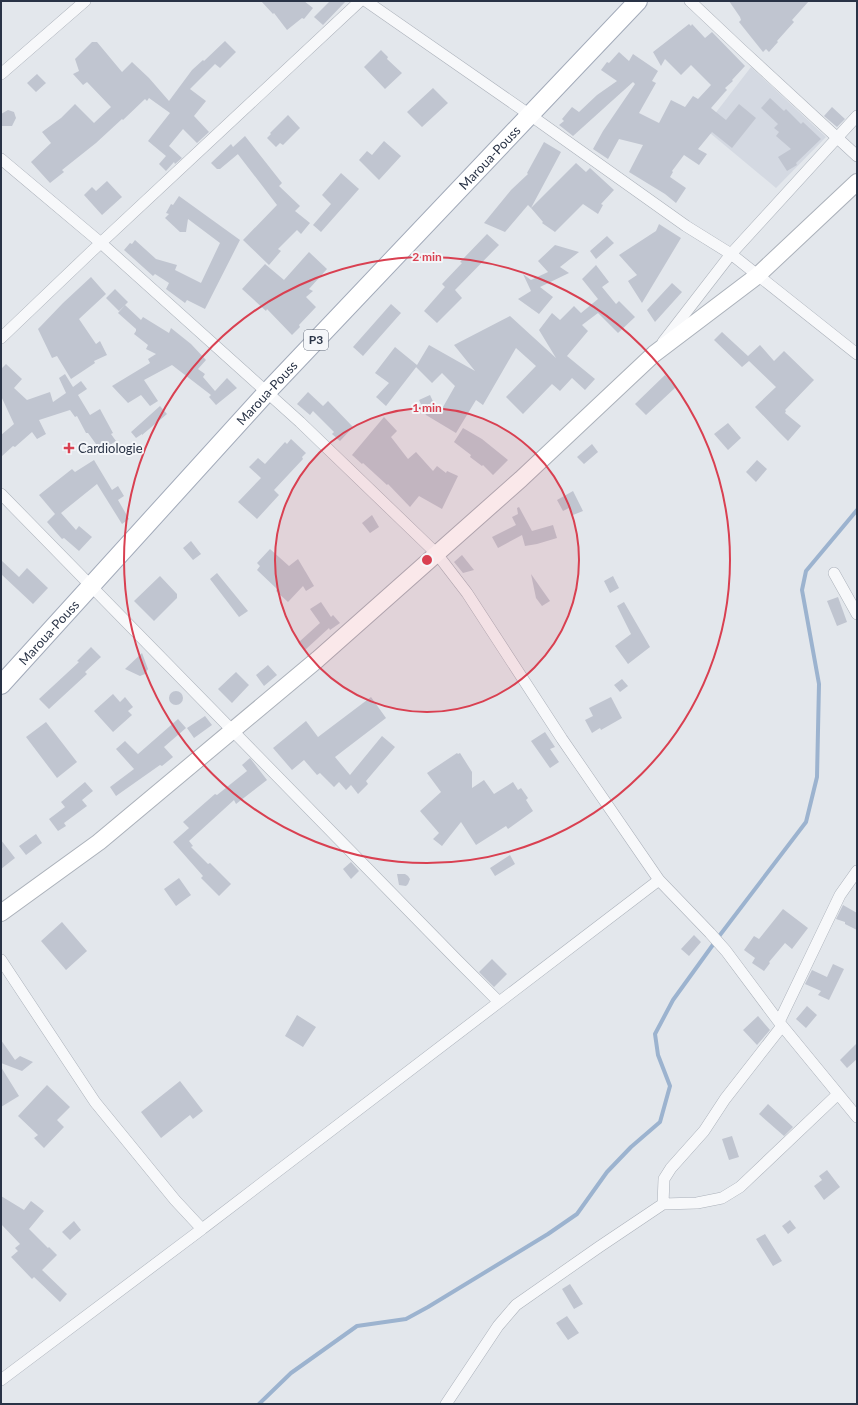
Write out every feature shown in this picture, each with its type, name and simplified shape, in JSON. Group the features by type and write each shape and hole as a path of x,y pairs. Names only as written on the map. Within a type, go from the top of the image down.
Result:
{"main road":[{"name":"Maroua-Pouss","path":"1,685 267,392 638,1"},
{"path":"1,913 100,842 318,659 521,479 654,354 757,276 857,182"}],"street":[{"path":"1,74 85,1"},
{"path":"1,338 360,1"},
{"path":"366,1 686,226 731,254 857,354"},
{"path":"690,1 857,156"},
{"path":"654,354 731,254 857,116"},
{"path":"1,159 101,243 267,392 437,554 467,593 562,739 659,880 726,951 781,1024 857,1117"},
{"path":"1,494 92,585 232,731 500,1002"},
{"path":"834,573 857,614"},
{"path":"663,1204 664,1179 671,1168 704,1131 725,1099 781,1024 840,895 857,871"},
{"path":"1,1380 202,1229 659,880"},
{"path":"1,960 95,1102 202,1229"},
{"path":"446,1404 498,1326 516,1305 663,1204 697,1203 722,1198 740,1187 838,1094"}],"shaded area":[{"path":"751,67 826,137 776,188 704,128"}],"building":[{"path":"261,1 304,1 313,8 304,19 302,18 287,30 274,13 273,14"},
{"path":"330,1 346,1 323,25 314,17"},
{"path":"729,1 809,1 792,20 794,22 769,52 766,49 763,52 739,22 741,20 740,17"},
{"path":"689,24 691,26 692,24 705,38 712,32 745,66 732,80 733,81 725,88 727,90 711,108 726,120 739,104 756,118 732,148 712,132 698,149 707,154 699,165 684,155 672,171 673,172 670,177 686,188 676,203 665,194 629,172 643,145 619,139 608,159 593,149 603,131 635,84 633,82 573,136 559,125 564,121 562,119 572,107 579,112 597,95 617,81 601,70 607,62 609,63 619,52 629,61 633,54 658,71 652,81 656,83 639,113 659,123 671,100 685,107 693,96 698,99 711,85 691,65 681,75 665,59 661,66 653,52"},
{"path":"225,41 236,52 220,68 215,64 190,89 206,101 194,116 209,132 197,143 183,129 169,146 182,158 175,164 174,162 166,171 159,164 166,156 148,141 170,113 149,98 147,101 145,99 123,120 122,119 96,143 62,170 64,172 50,183 31,162 51,143 42,132 61,118 75,104 94,123 111,107 87,82 83,85 73,74 79,71 75,59 92,42 97,42 122,72 132,62 149,78 169,101 192,70"},
{"path":"381,50 388,57 387,59 402,73 385,89 364,67"},
{"path":"37,74 46,83 36,92 27,83"},
{"path":"433,88 448,103 422,127 407,112"},
{"path":"770,98 784,111 786,109 801,124 803,122 821,139 796,163 797,165 787,171 778,157 791,149 776,136 779,132 774,128 778,124 761,108"},
{"path":"832,107 845,119 837,127 824,116"},
{"path":"8,110 14,112 16,118 12,126 1,126 1,114"},
{"path":"288,115 300,128 283,145 280,143 276,147 267,138"},
{"path":"245,136 282,183 279,186 300,206 295,211 310,223 301,234 297,230 278,249 281,251 269,265 243,240 277,205 238,154 220,169 217,169 211,163 231,144 233,147"},
{"path":"384,141 401,156 379,180 359,160 367,151 372,155"},
{"path":"544,142 561,152 531,208 528,205 505,232 484,223 511,190 528,174 527,173"},
{"path":"576,163 586,172 590,168 614,190 601,204 603,205 598,214 583,204 555,232 542,223 543,222 531,208"},
{"path":"341,173 359,189 321,232 313,225 331,204 322,195"},
{"path":"107,181 122,197 102,215 84,195 92,187 96,191"},
{"path":"179,196 240,240 205,309 187,300 185,303 166,289 169,283 155,274 153,276 124,250 135,240 156,259 177,265 175,270 201,283 220,243 188,219 186,232 180,232 165,218 169,214 166,213 171,204 173,205"},
{"path":"659,224 681,238 642,303 628,281 637,275 619,255 656,231"},
{"path":"487,234 499,245 455,290 462,298 437,323 424,311 445,287 442,284 462,263 460,262"},
{"path":"607,236 614,243 596,259 590,251"},
{"path":"555,245 579,252 560,267 569,273 540,287 553,297 539,314 518,299 531,291 523,274 531,280 548,272 538,261"},
{"path":"309,252 327,269 309,289 313,291 306,297 316,307 292,335 267,309 266,311 242,289 265,264 284,280"},
{"path":"596,265 609,282 602,287 616,304 619,301 635,317 618,333 598,313 582,325 588,331 567,356 595,379 585,390 572,378 560,391 552,384 523,414 506,397 536,366 516,348 483,405 476,400 456,433 426,415 419,400 430,395 439,414 455,386 442,373 432,383 416,367 386,406 376,397 389,383 375,373 395,347 417,365 429,345 475,371 454,345 510,316 556,358 539,330 552,313 560,320 574,306 581,313 598,299 582,279"},
{"path":"91,277 106,294 79,319 96,344 100,341 107,355 94,361 95,363 71,379 57,356 52,358 38,329"},
{"path":"672,283 682,292 655,322 647,310"},
{"path":"115,289 128,302 119,311 106,298"},
{"path":"391,304 401,313 363,356 353,347"},
{"path":"125,305 141,320 143,317 169,333 171,328 191,344 206,360 198,369 205,374 203,377 215,391 227,378 237,388 216,405 209,397 211,395 172,365 144,380 158,401 150,406 141,395 128,403 112,386 150,363 148,359 156,354 146,349 148,345 134,334 136,329 118,313"},
{"path":"722,332 748,356 760,345 774,361 784,351 814,380 785,410 785,413 801,426 788,441 755,407 776,387 749,361 742,367 714,340"},
{"path":"6,364 22,379 14,388 27,400 50,392 53,402 66,393 59,378 65,374 73,387 81,381 87,389 78,395 90,415 100,409 113,433 111,434 116,441 101,451 88,433 86,433 77,416 75,417 70,410 39,420 46,434 37,439 32,432 1,457 1,435 14,424 1,396 1,369"},
{"path":"665,375 676,387 646,415 635,404"},
{"path":"308,392 323,406 328,401 353,427 340,441 332,434 334,432 313,411 310,415 297,404"},
{"path":"160,406 167,414 142,435 136,438 131,432"},
{"path":"384,417 397,431 391,437 408,459 416,452 433,471 437,466 446,473 447,471 458,476 442,509 419,496 410,507 388,484 387,485 352,455"},
{"path":"728,423 741,438 728,450 714,434"},
{"path":"463,428 482,439 508,460 493,475 454,442"},
{"path":"291,439 306,453 302,457 303,459 274,490 279,495 257,519 238,502 261,478 249,467 258,458 265,464 285,442 287,444"},
{"path":"592,444 598,452 584,464 577,457"},
{"path":"94,460 112,490 118,486 124,496 118,500 129,519 122,524 97,484 61,513 76,530 79,526 92,537 79,551 64,538 62,539 47,522 55,514 39,495 72,469 75,472"},
{"path":"757,460 767,469 756,482 746,472"},
{"path":"573,491 583,511 573,515 569,508 563,511 557,500"},
{"path":"519,507 532,531 553,525 557,538 525,546 522,535 498,548 492,537 516,525 512,517 518,514 517,508"},
{"path":"372,515 379,527 370,533 362,523"},
{"path":"191,541 201,554 193,560 183,548"},
{"path":"270,549 289,566 298,559 314,586 306,591 303,586 288,602 257,570 260,566 257,563"},
{"path":"462,555 474,570 463,573 454,562"},
{"path":"1,560 19,577 27,568 48,588 33,604 1,574"},
{"path":"217,573 248,611 239,617 210,579"},
{"path":"531,574 550,601 542,606 536,598"},
{"path":"160,576 177,594 177,598 154,621 134,601"},
{"path":"613,576 619,588 610,593 604,581"},
{"path":"838,597 847,622 837,626 827,601"},
{"path":"321,602 331,617 333,615 340,623 330,630 329,628 305,650 299,642 320,623 310,609"},
{"path":"624,602 650,647 628,664 615,646 631,634 617,606"},
{"path":"91,647 101,657 85,672 87,674 49,709 39,699 79,662 77,661"},
{"path":"142,653 148,669 145,674 140,676 125,669"},
{"path":"268,665 277,675 264,686 256,675"},
{"path":"236,672 249,685 232,703 218,689"},
{"path":"622,679 628,686 620,692 614,685"},
{"path":"176,691 181,693 183,698 181,703 176,705 171,703 169,698 171,693"},
{"path":"113,694 120,702 125,697 133,707 128,711 132,715 113,732 94,711"},
{"path":"371,697 386,718 335,757 350,775 382,736 395,747 366,781 368,784 358,794 351,785 346,790 339,782 334,787 320,773 317,775 304,760 292,770 273,748 306,721 318,737"},
{"path":"611,697 622,718 601,730 600,728 592,733 585,720 593,716 589,708"},
{"path":"205,716 212,725 194,738 187,728"},
{"path":"178,719 186,728 164,747 173,757 162,766 160,765 116,796 110,787 134,769 116,749 125,741 138,754"},
{"path":"46,722 77,762 57,778 26,737"},
{"path":"545,732 555,747 550,749 559,762 550,768 531,741"},
{"path":"457,753 460,753 472,772 472,788 484,780 494,794 513,782 518,790 521,788 528,798 526,800 533,811 508,829 506,826 476,845 461,822 442,846 433,839 439,833 420,811 441,792 427,773"},
{"path":"250,758 267,780 236,804 234,800 189,841 193,846 191,847 231,884 219,896 201,878 203,876 173,842 189,828 183,822 215,794 217,795 247,771 242,765"},
{"path":"85,782 93,791 82,800 87,806 64,823 66,826 58,831 49,819 65,807 61,802"},
{"path":"36,834 42,843 26,855 19,846"},
{"path":"1,840 15,858 1,869"},
{"path":"510,855 515,864 495,876 490,868"},
{"path":"351,862 359,871 351,879 343,869"},
{"path":"397,874 405,874 408,876 410,879 406,886 399,885"},
{"path":"179,878 191,895 176,906 164,889"},
{"path":"843,905 857,913 857,930 845,924 845,922 836,919"},
{"path":"783,909 808,928 792,949 785,943 769,962 770,963 764,971 752,963 755,958 744,950 754,936 759,939"},
{"path":"62,922 87,951 66,970 41,941"},
{"path":"694,935 701,942 689,956 681,949"},
{"path":"492,959 507,974 494,987 479,972"},
{"path":"833,964 844,969 829,1000 818,995 821,991 805,984 812,970 827,977"},
{"path":"807,1006 817,1015 806,1028 796,1019"},
{"path":"297,1015 316,1027 303,1047 285,1036"},
{"path":"758,1016 770,1030 757,1045 743,1030"},
{"path":"1,1040 15,1060 20,1056 33,1062 22,1071 1,1063"},
{"path":"857,1043 857,1059 847,1068 840,1060"},
{"path":"1,1067 19,1096 1,1107"},
{"path":"180,1081 203,1111 193,1119 190,1115 161,1138 141,1112"},
{"path":"47,1085 70,1107 57,1120 64,1127 44,1148 34,1138 38,1135 18,1116"},
{"path":"768,1104 793,1127 784,1136 759,1114"},
{"path":"732,1136 739,1157 729,1160 722,1139"},
{"path":"827,1170 840,1187 824,1200 814,1186 822,1180 819,1176"},
{"path":"1,1196 24,1210 31,1201 44,1211 29,1229 57,1255 42,1270 67,1294 60,1302 34,1277 32,1279 11,1257 18,1251 15,1248 20,1244 1,1224"},
{"path":"790,1220 796,1228 788,1234 782,1226"},
{"path":"74,1221 81,1230 70,1240 62,1232"},
{"path":"765,1234 782,1261 773,1266 756,1239"},
{"path":"570,1284 583,1304 574,1309 562,1289"},
{"path":"567,1316 579,1333 568,1340 556,1323"}],"waterway":[{"path":"259,1404 291,1373 357,1326 406,1319 548,1234 577,1214 607,1172 631,1147 660,1122 670,1086 658,1055 655,1034 673,1000 720,935 806,822 817,777 819,684 802,590 806,571 857,510"}],"place":[{"name":"Cardiologie","path":"69,448"}]}
